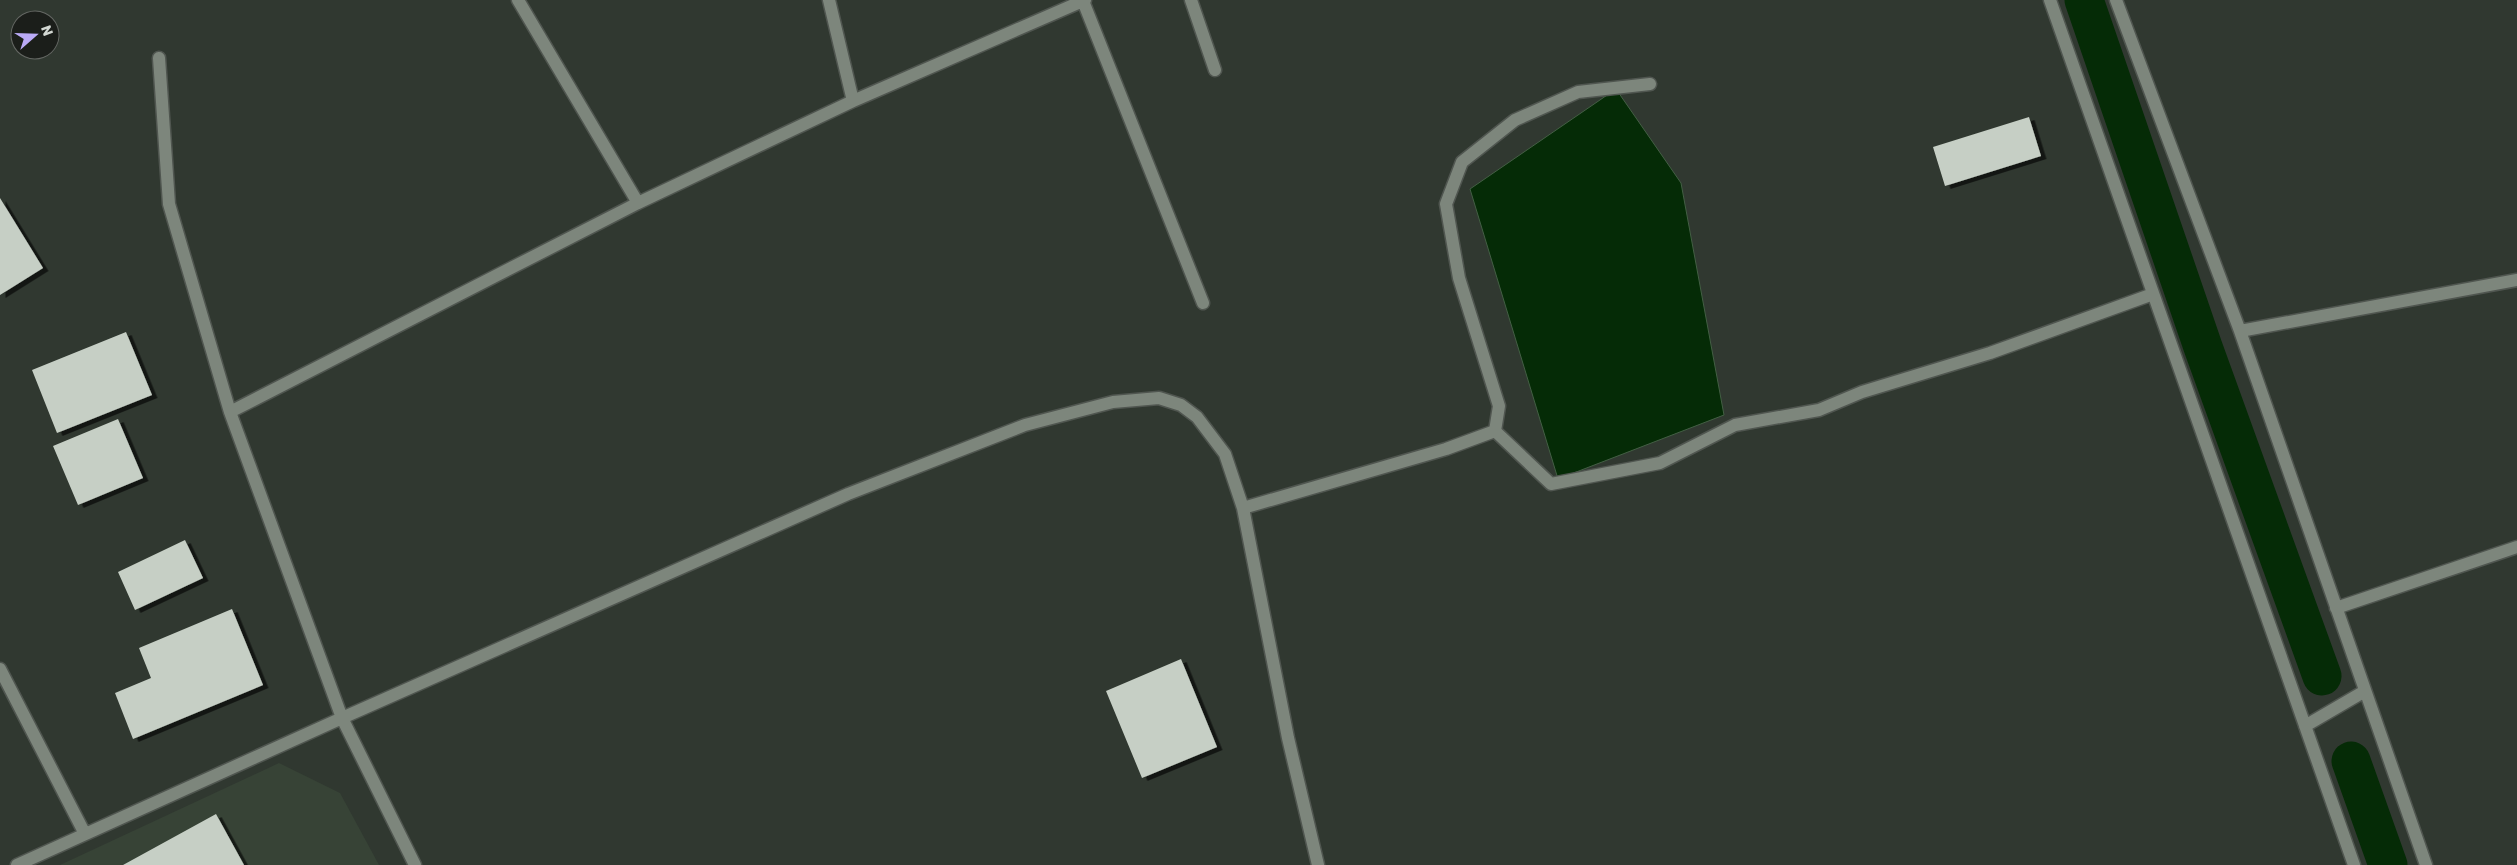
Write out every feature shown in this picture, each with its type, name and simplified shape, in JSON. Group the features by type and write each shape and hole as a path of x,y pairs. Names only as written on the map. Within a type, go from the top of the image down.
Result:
{"street":[{"path":"518,0 638,203"},
{"path":"830,0 853,101"},
{"path":"230,412 638,203 853,101 1084,0 1202,303"},
{"path":"1191,0 1216,70"},
{"path":"2050,0 2354,865"},
{"path":"2116,0 2240,331 2426,865"},
{"path":"159,58 169,204 230,412 342,718 415,865"},
{"path":"1495,431 1499,406 1459,278 1446,204 1462,162 1515,120 1578,92 1650,84"},
{"path":"2240,331 2517,280"},
{"path":"1495,431 1551,484 1586,479 1660,463 1735,425 1819,410 1862,392 1990,353 2153,294"},
{"path":"17,865 342,718 848,494 1025,425 1113,402 1159,398 1180,405 1197,418 1224,454 1243,508 1288,738 1318,865"},
{"path":"1243,508 1446,449 1495,431"},
{"path":"2336,608 2517,547"},
{"path":"0,669 85,834"},
{"path":"2305,726 2365,691"}],"shaded area":[{"path":"1616,89 1681,183 1724,415 1558,479 1470,189"},
{"path":"279,763 340,793 379,865 60,865"}],"building":[{"path":"2029,117 2041,156 1945,186 1933,147"},
{"path":"0,198 43,268 0,295"},
{"path":"126,332 152,395 57,433 32,370"},
{"path":"118,419 143,478 78,505 53,446"},
{"path":"185,540 203,578 135,610 118,572"},
{"path":"232,609 263,685 133,739 115,693 151,678 139,648"},
{"path":"1181,659 1217,747 1142,778 1106,691"},
{"path":"216,814 244,865 123,865"}],"waterway":[{"path":"2084,0 2203,347 2322,676"},
{"path":"2351,761 2388,865"}]}
